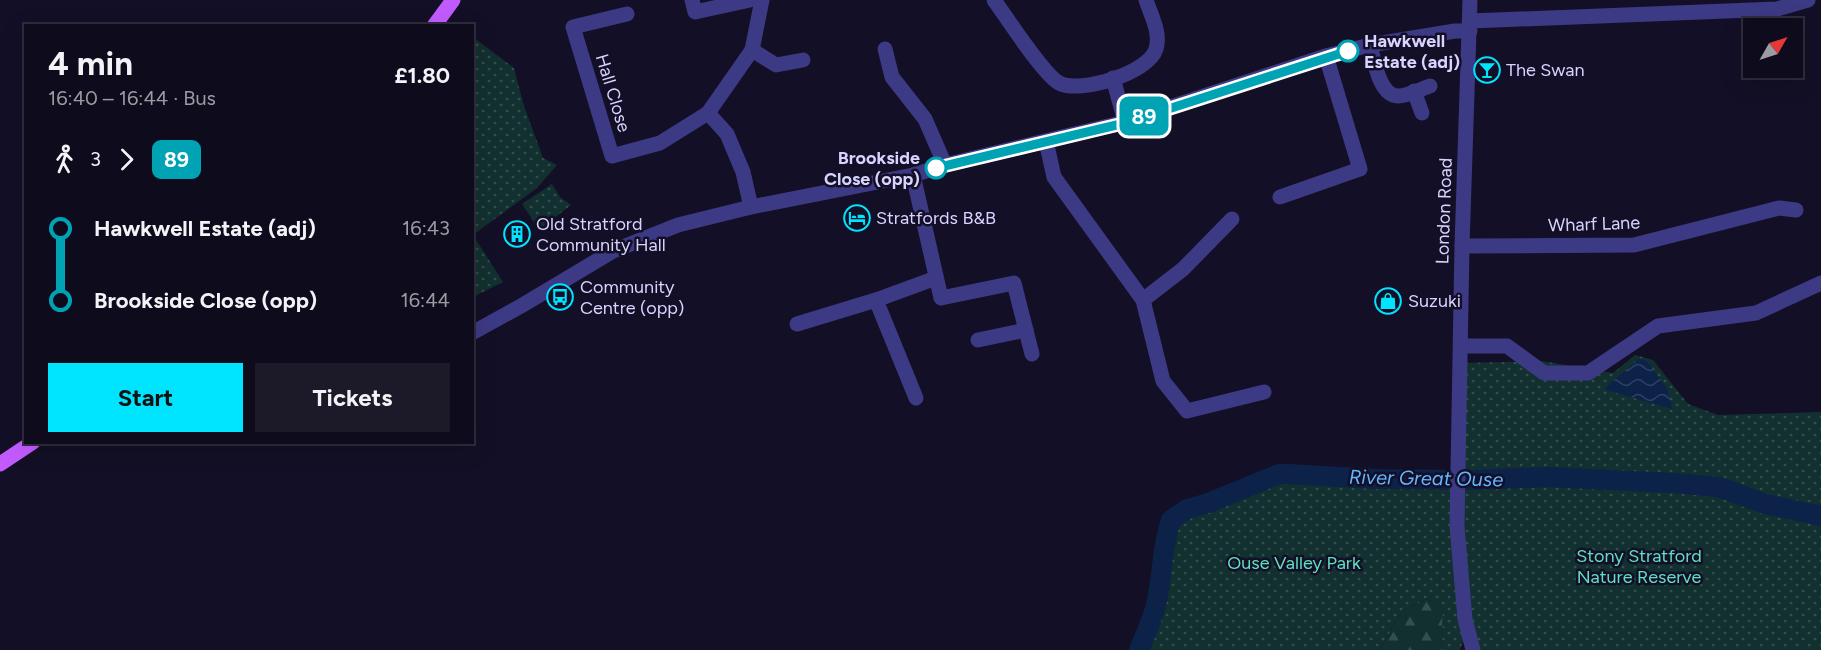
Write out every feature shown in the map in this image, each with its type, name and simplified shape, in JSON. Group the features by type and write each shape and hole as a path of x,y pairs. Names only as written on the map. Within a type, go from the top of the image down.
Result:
{"main road":[{"path":"435,24 453,0"},
{"path":"0,464 30,444"}],"street":[{"path":"692,0 695,12 750,0"},
{"path":"751,207 743,172 727,134 708,113 752,50 762,0"},
{"path":"994,0 1046,70 1060,83 1071,87 1089,86 1113,78 1140,68 1150,60 1156,49 1158,33 1146,0"},
{"name":"London Road","path":"1470,0 1462,246 1457,526 1465,618 1473,650"},
{"path":"474,332 613,251 678,225 751,207 913,175 945,165 1125,123 1326,56 1370,45 1470,26 1778,9 1809,0"},
{"name":"Hall Close","path":"627,14 573,27 612,156 660,143 708,113"},
{"path":"1370,45 1381,83 1388,93 1397,96 1430,86"},
{"path":"885,49 892,77 925,119 945,165"},
{"path":"752,50 776,65 803,60"},
{"path":"1280,197 1360,169 1326,56"},
{"path":"1113,78 1125,123"},
{"path":"1414,91 1422,113"},
{"path":"1046,141 1054,177 1143,300 1163,381 1187,411 1264,392"},
{"path":"913,175 941,298 1014,283 1032,354"},
{"name":"Wharf Lane","path":"1462,246 1634,245 1779,208 1796,210"},
{"path":"1143,300 1183,269 1232,219"},
{"path":"797,324 876,300 936,278"},
{"path":"1461,346 1507,346 1544,373 1588,373 1658,326 1756,313 1821,283"},
{"path":"876,300 916,398"},
{"path":"978,340 1026,330"}],"green space":[{"path":"474,38 514,68 523,103 543,158 557,165 537,188 474,234"},
{"path":"552,184 560,197 571,205 538,228 522,204"},
{"path":"474,237 503,282 474,296"},
{"path":"1635,355 1653,360 1688,404 1718,415 1821,412 1821,650 1475,650 1467,629 1460,650 1442,650 1443,605 1426,599 1401,612 1380,650 1138,650 1179,522 1225,491 1289,473 1376,486 1458,484 1460,363 1542,361 1613,373"},
{"path":"1426,599 1443,605 1442,650 1380,650 1401,612"}],"water":[{"path":"1639,359 1647,361 1668,390 1672,409 1606,390 1606,387"}],"waterway":[{"name":"River Great Ouse","path":"1139,650 1155,607 1165,541 1171,520 1187,509 1208,503 1279,474 1377,479 1474,480 1547,477 1673,483 1719,487 1765,504 1821,516"}],"bus line":[{"name":"89","path":"936,168 1125,123 1326,56 1348,51"}],"place":[{"name":"Hawkwell Estate (adj)","path":"1348,51"},
{"name":"The Swan","path":"1487,70"},
{"name":"Brookside Close (opp)","path":"936,168"},
{"name":"Stratfords B&B","path":"857,218"},
{"name":"Old Stratford Community Hall","path":"517,234"},
{"name":"Community Centre (opp)","path":"560,297"},
{"name":"Suzuki","path":"1388,301"}],"park label":[{"name":"Ouse Valley Park","path":"1294,563"},
{"name":"Stony Stratford Nature Reserve","path":"1639,566"}]}
